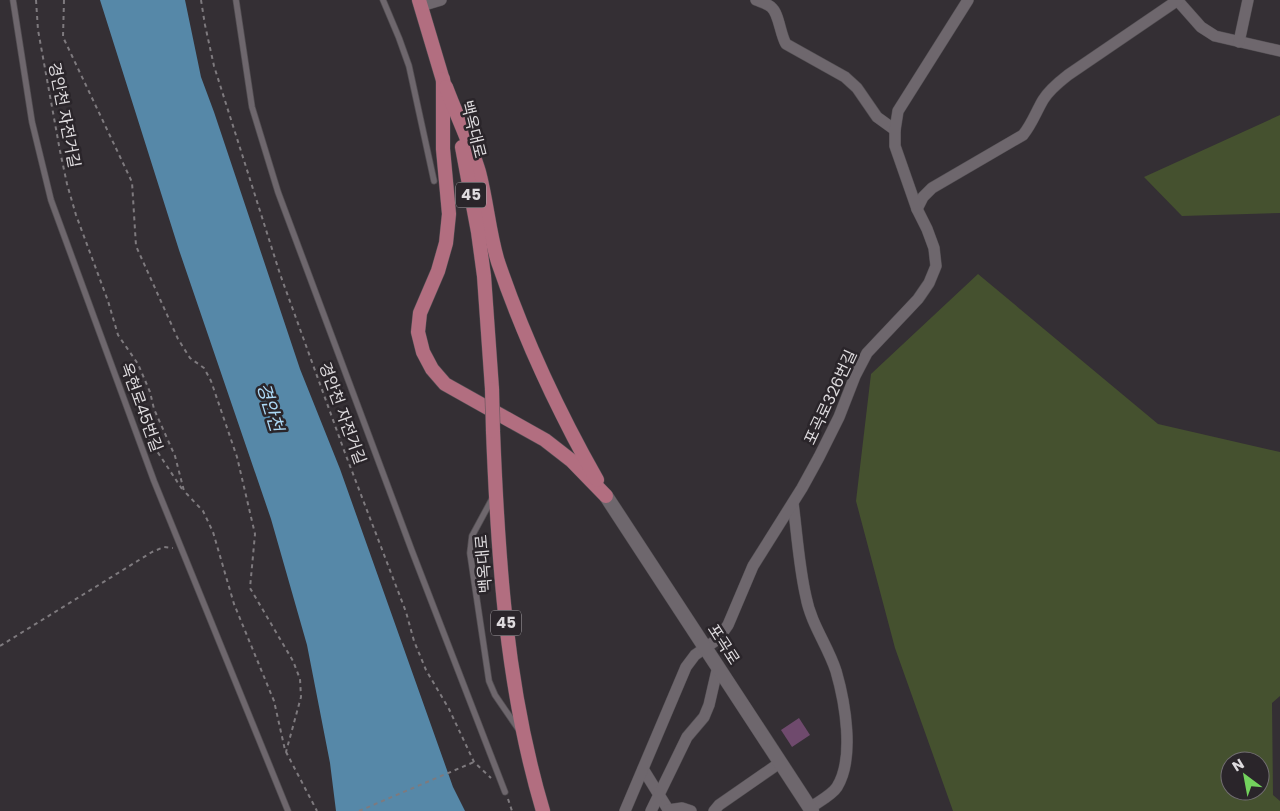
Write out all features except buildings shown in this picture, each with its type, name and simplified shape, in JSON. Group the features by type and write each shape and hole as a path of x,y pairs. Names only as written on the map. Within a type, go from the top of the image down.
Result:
{"main road":[{"name":"백옥대로","path":"419,2 460,135 478,232 484,276 492,389 498,547 506,621 516,700 543,811"},
{"path":"442,79 479,171 497,259 516,310 570,431 606,496"},
{"path":"442,79 443,149 449,214 446,244 420,313 418,332 423,352 432,369 445,384 545,440 572,461 606,496"}],"street":[{"path":"419,2 440,0"},
{"path":"756,0 772,7 786,44 846,77 858,88 877,117 895,130"},
{"name":"포곡로326번길","path":"625,811 686,667 695,655 718,638 728,625 753,566 793,503 819,457 867,353 918,299 929,283 936,266 934,248 928,229 917,208 895,146 895,130 898,112 968,0"},
{"path":"917,208 923,197 932,188 1023,135 1029,128 1044,99 1054,86 1178,0 1208,33 1280,51"},
{"path":"1239,42 1248,0"},
{"name":"포곡로","path":"606,496 811,809"},
{"path":"793,503 806,598 813,621 836,671 844,713 847,751 844,772 836,789 811,809"},
{"path":"651,811 660,796 687,736 704,717 709,705 718,666"},
{"path":"714,811 719,805 781,762"},
{"path":"643,768 669,810 682,808 691,811"}],"lane":[{"name":"옥현로45번길","path":"13,0 32,122 51,200 154,481 288,811"},
{"path":"236,0 252,107 278,192 412,551 505,792"},
{"path":"383,0 409,66 434,180"},
{"path":"495,493 472,536 470,553 489,681 495,695 524,737"}],"path":[{"name":"경안천 자전거길","path":"36,0 38,30 60,151 72,200 108,301 118,335 138,364 150,392 154,409 175,456 184,491 203,511 213,532 234,604 274,702 286,752 316,811"},
{"path":"64,0 63,37 132,182 136,246 178,339 190,358 204,368 211,381 237,457 255,534 250,588 293,661 300,680 300,697 286,752"},
{"name":"경안천 자전거길","path":"201,0 214,66 280,274 345,453 406,612 414,641 426,670 449,709 474,762 505,792 512,811"},
{"path":"147,437 184,491"},
{"path":"0,646 152,552 164,548 182,549"},
{"path":"359,811 474,762"}],"green space":[{"path":"1280,115 1280,213 1182,216 1144,177"},
{"path":"978,274 1158,424 1280,452 1280,696 1272,703 1273,795 1280,801 1280,811 953,811 895,648 856,501 871,374"}],"water":[{"name":"경안천","path":"100,0 185,0 201,77 300,369 340,469 453,787 465,811 336,811 330,763 307,645 271,519 179,250"}]}
